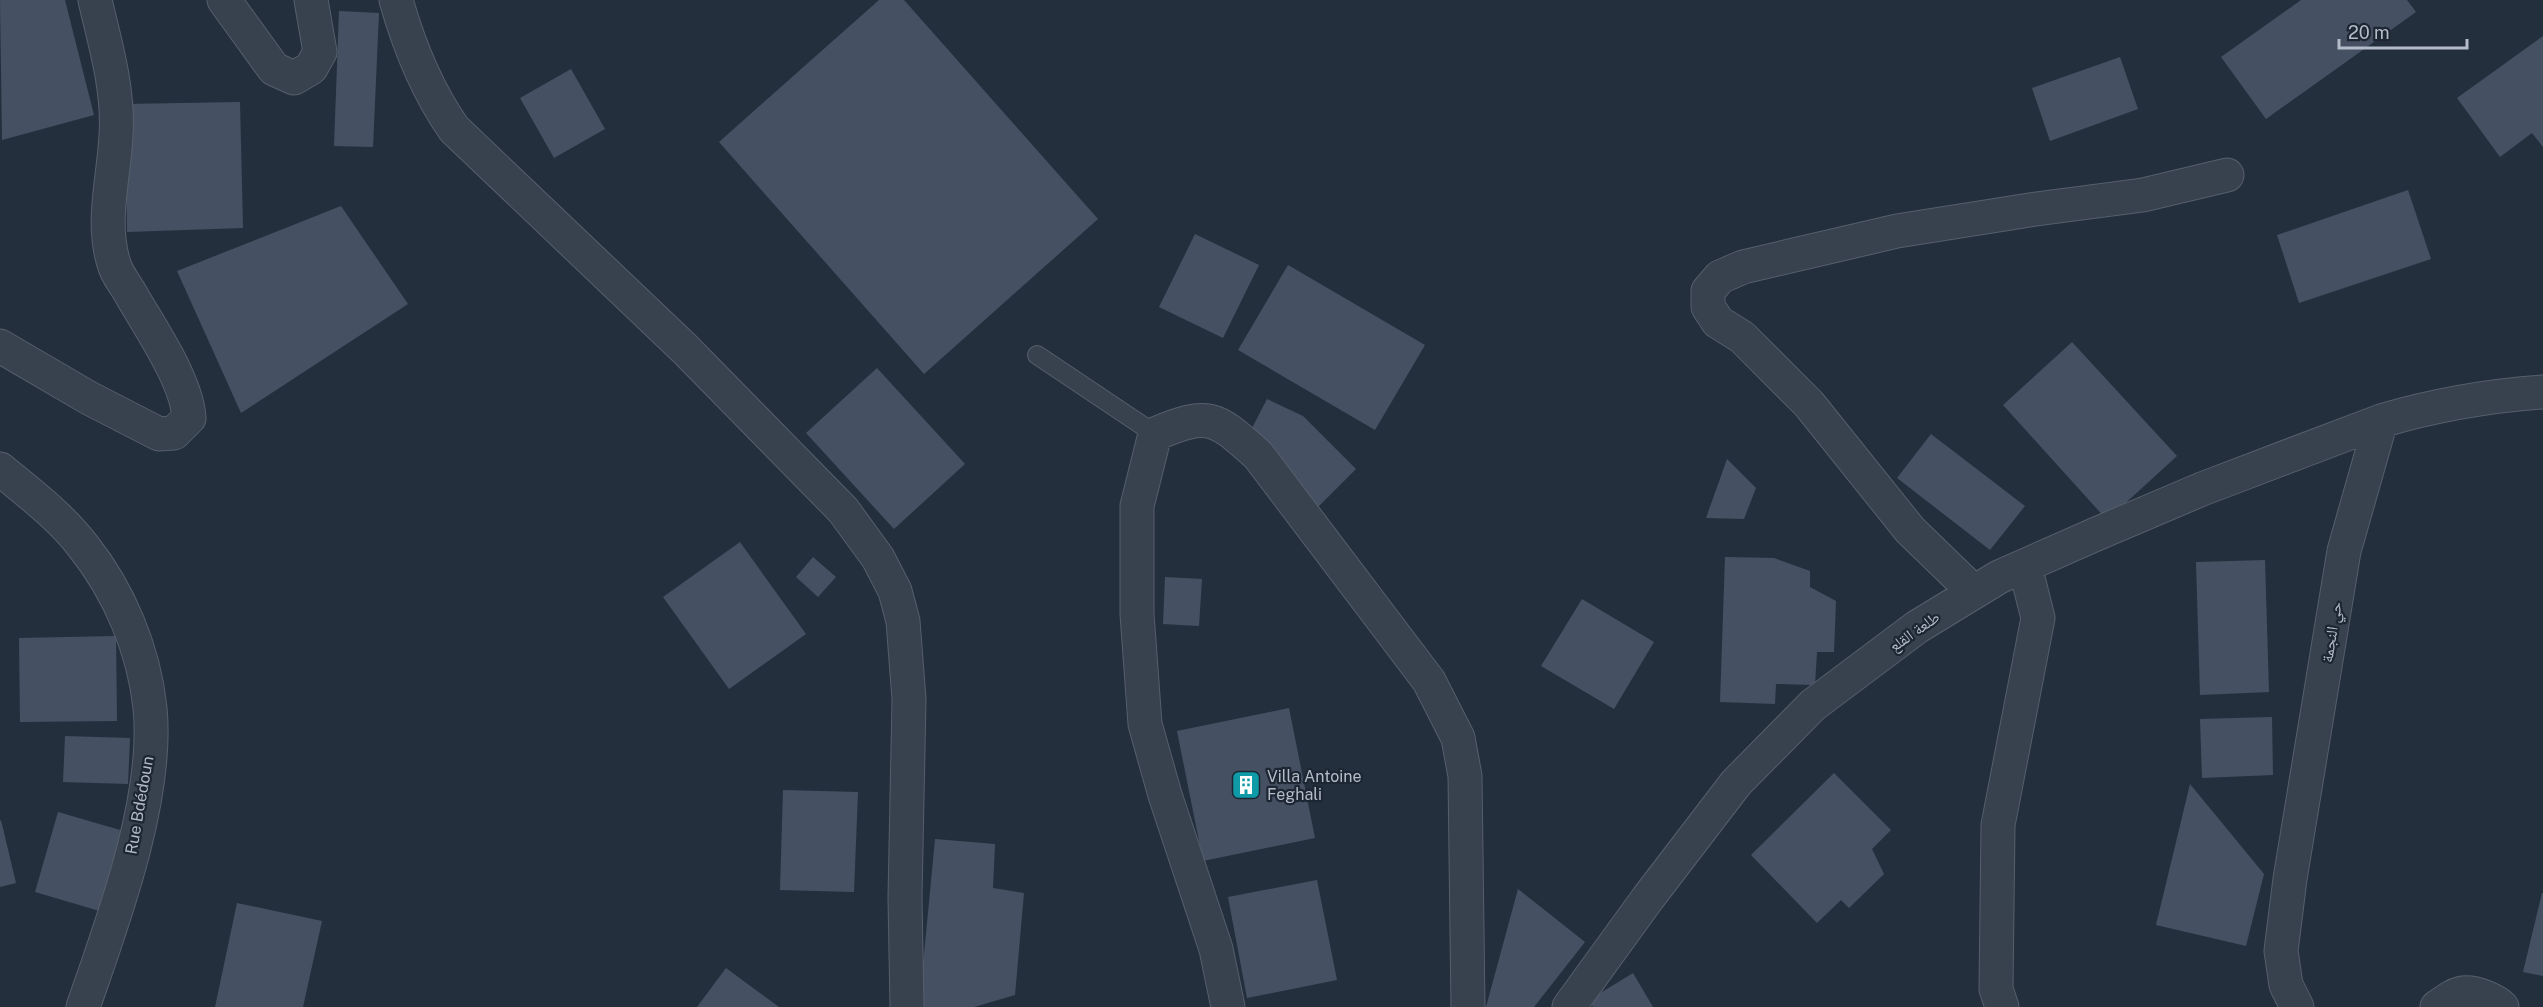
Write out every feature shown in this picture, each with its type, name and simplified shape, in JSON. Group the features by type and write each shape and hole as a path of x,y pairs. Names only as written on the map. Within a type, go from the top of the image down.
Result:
{"street":[{"path":"0,346 89,398 159,434 174,433 189,418 188,406 178,378 116,267 109,240 107,231 116,135 116,107 112,74 95,0"},
{"path":"224,0 274,69 294,78 310,68 320,52 311,0"},
{"path":"396,0 409,45 435,102 454,129 685,349 843,510 878,558 895,591 903,621 909,699 905,898 907,1007"},
{"path":"1973,591 1910,531 1809,404 1742,338 1718,322 1708,307 1708,291 1720,277 1743,267 1897,231 2036,208 2143,195 2227,175"},
{"path":"2381,421 2450,403 2490,396 2543,392"},
{"path":"1228,1007 1216,949 1165,795 1145,724 1137,614 1137,506 1155,434 1186,421 1205,419 1229,429 1258,455 1429,681 1458,738 1465,776 1468,1007"},
{"name":"طلعة القلع","path":"1569,1007 1648,898 1736,783 1813,705 1917,627 1973,591 2025,566 2202,489 2381,421"},
{"name":"حي النجمة","path":"2297,1007 2286,986 2281,951 2290,879 2344,551 2381,421"},
{"name":"Rue Bdédoun","path":"0,469 55,514 83,546 105,577 142,662 150,709 149,769 137,830 109,931 83,1007"},
{"path":"2002,1007 1996,989 1998,825 2038,618 2025,566"},
{"path":"2437,1007 2454,996 2469,991 2497,1002 2502,1007"}],"lane":[{"path":"1037,355 1155,434"}],"building":[{"path":"0,0 65,0 94,115 2,140"},
{"path":"879,0 904,0 1098,219 924,374 719,142"},
{"path":"2301,0 2407,0 2416,12 2266,119 2221,57"},
{"path":"339,11 379,13 373,147 334,146"},
{"path":"2543,36 2543,147 2532,133 2500,157 2457,98"},
{"path":"2120,57 2138,109 2050,141 2032,88"},
{"path":"571,69 605,129 554,158 520,98"},
{"path":"240,102 243,228 127,232 125,104"},
{"path":"2408,190 2431,259 2299,303 2277,235"},
{"path":"341,206 408,304 241,413 177,271"},
{"path":"1195,234 1259,265 1223,338 1159,307"},
{"path":"1288,265 1425,345 1375,430 1238,350"},
{"path":"2072,342 2177,456 2107,520 2003,405"},
{"path":"877,368 965,464 894,529 806,433"},
{"path":"1267,399 1303,416 1356,469 1307,518 1252,428"},
{"path":"1931,434 2025,506 1990,550 1897,478"},
{"path":"1727,459 1756,488 1744,519 1706,518"},
{"path":"740,542 806,634 729,689 663,597"},
{"path":"813,557 836,577 818,597 796,577"},
{"path":"1725,557 1774,558 1810,571 1810,587 1836,601 1834,652 1817,652 1815,685 1776,684 1775,704 1720,702"},
{"path":"2265,560 2269,692 2200,695 2196,562"},
{"path":"1165,577 1202,579 1199,626 1163,624"},
{"path":"1582,599 1654,642 1614,709 1541,666"},
{"path":"116,636 117,721 20,722 19,638"},
{"name":"Villa Antoine Feghali","path":"1289,708 1315,838 1203,861 1177,731"},
{"path":"2272,717 2273,775 2202,778 2200,719"},
{"path":"65,736 130,738 128,784 63,782"},
{"path":"1834,773 1891,830 1872,849 1884,874 1849,908 1841,900 1817,923 1751,855"},
{"path":"2190,784 2264,874 2246,946 2156,925"},
{"path":"783,790 858,792 854,892 780,890"},
{"path":"58,812 127,832 103,912 35,892"},
{"path":"0,821 16,883 0,887"},
{"path":"935,839 995,844 993,888 1024,893 1015,995 974,1007 919,1007"},
{"path":"1317,880 1337,980 1247,998 1228,897"},
{"path":"1518,889 1585,942 1534,1007 1486,1007"},
{"path":"2543,893 2543,976 2523,972"},
{"path":"237,903 322,921 303,1007 215,1007"},
{"path":"726,968 779,1007 697,1007"},
{"path":"1633,973 1653,1007 1593,1007 1589,1000"}],"place":[{"name":"Villa Antoine Feghali","path":"1246,785"}]}
